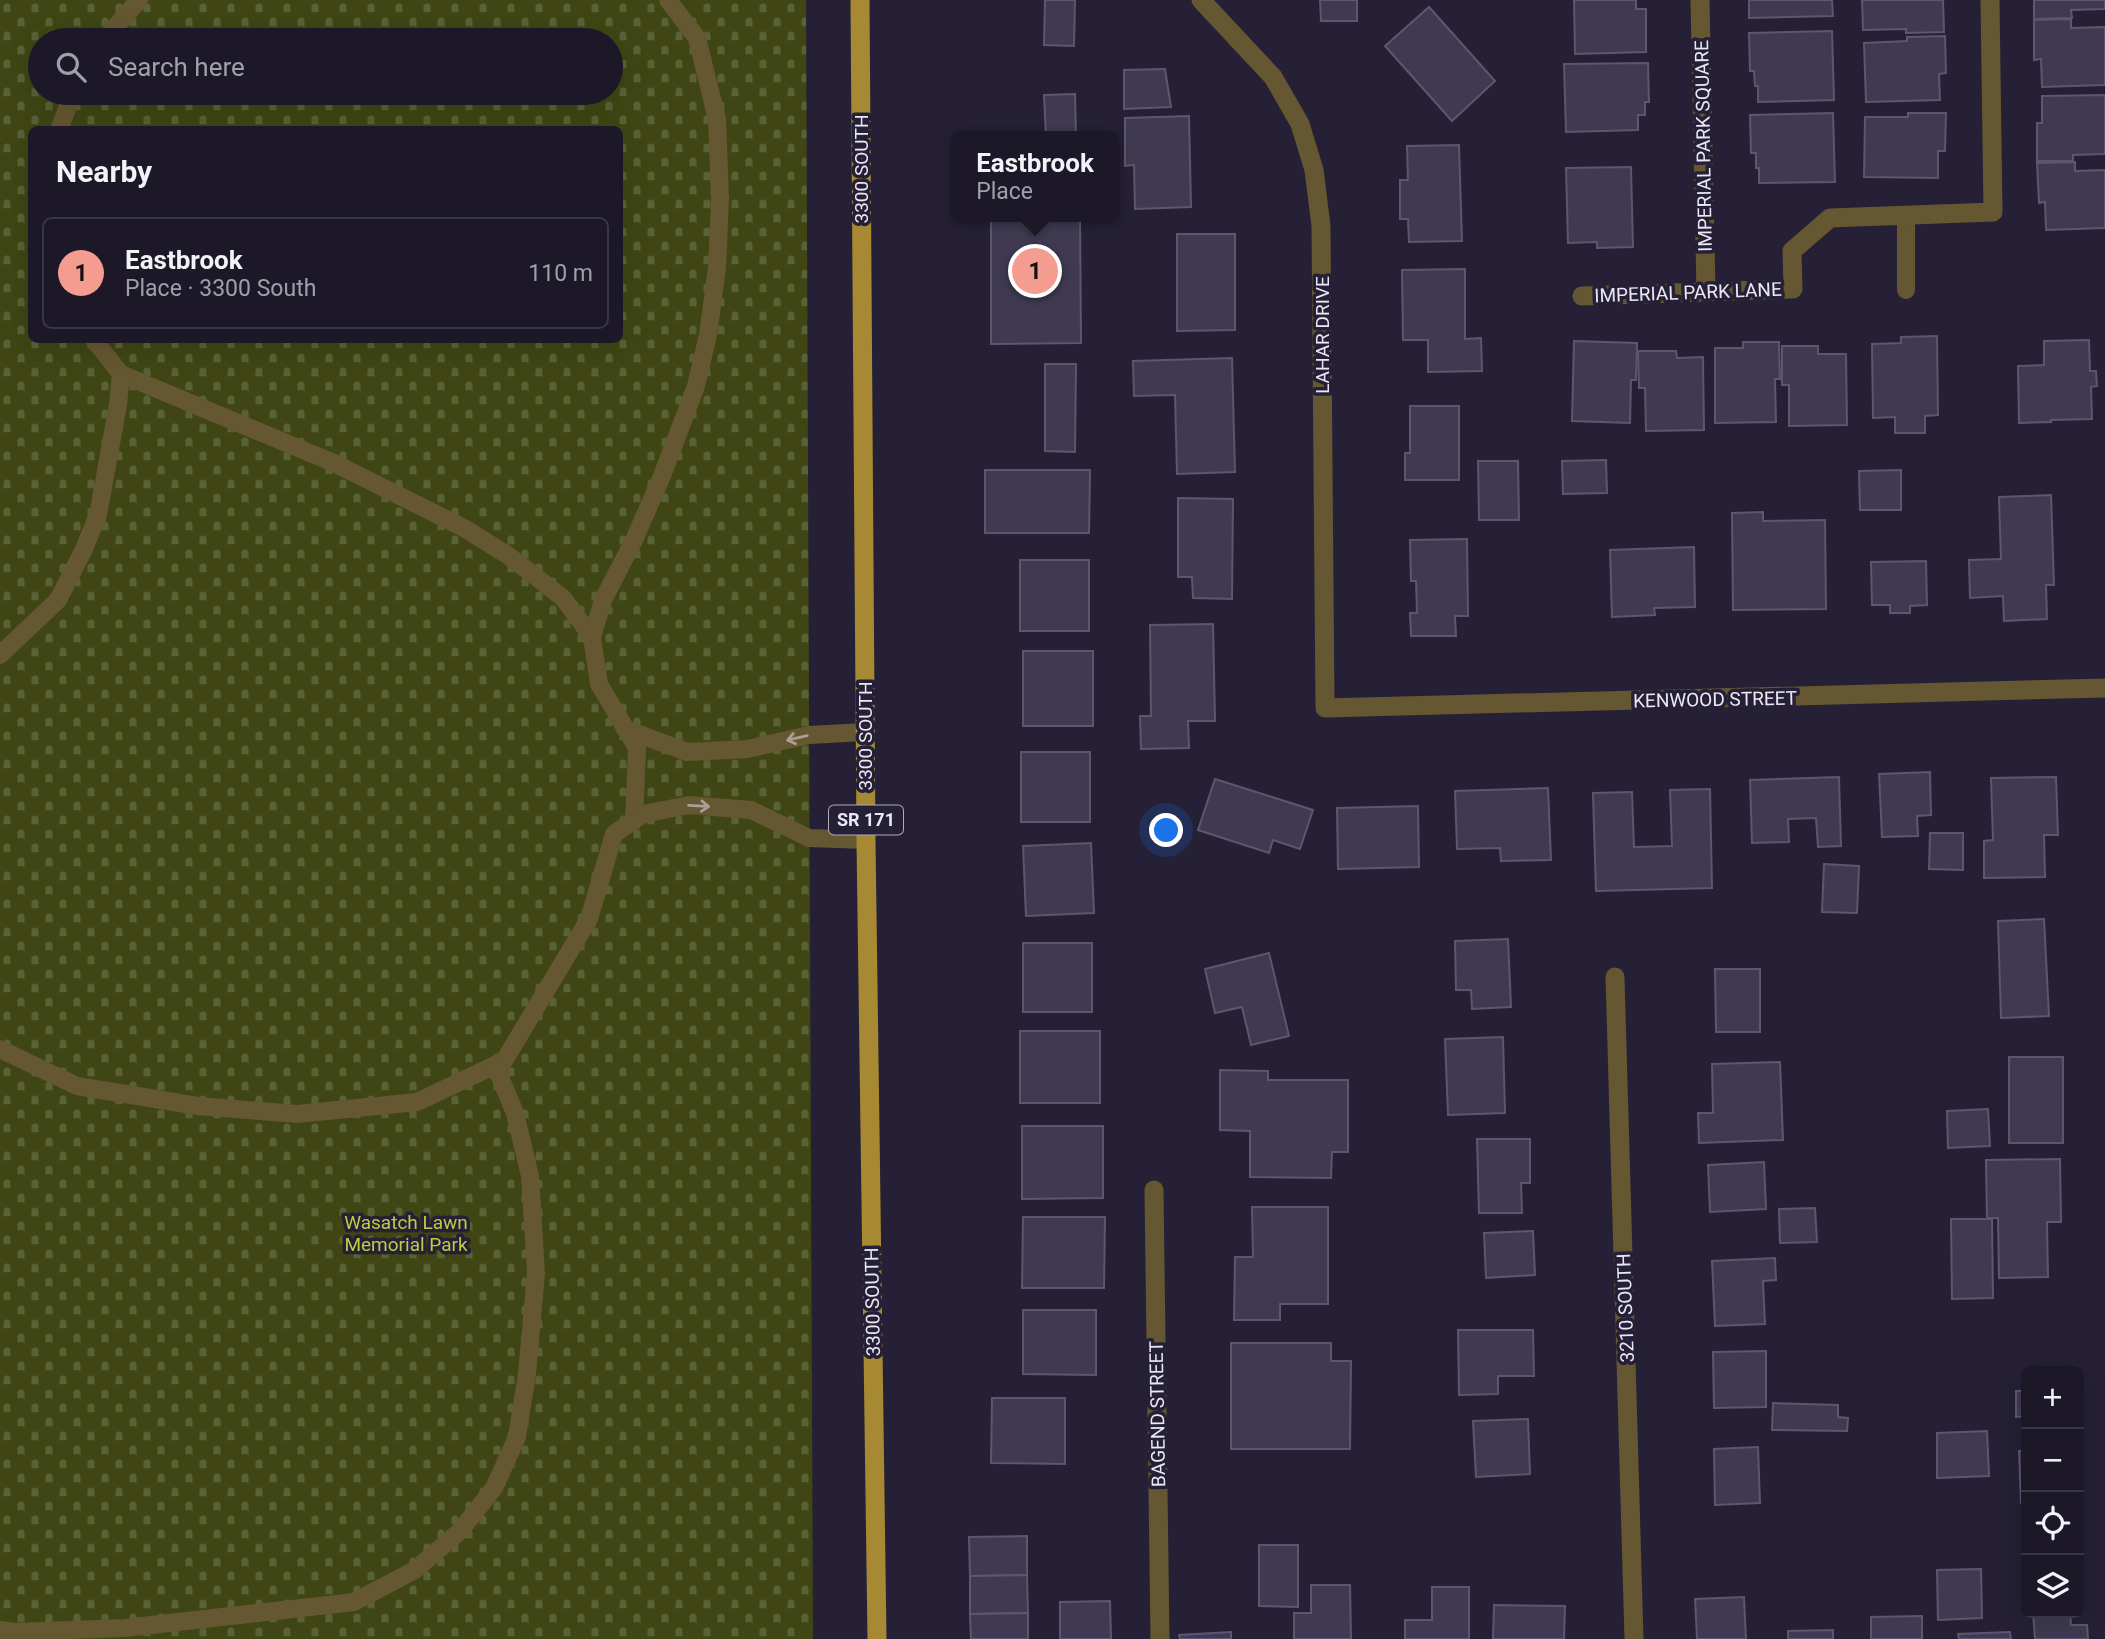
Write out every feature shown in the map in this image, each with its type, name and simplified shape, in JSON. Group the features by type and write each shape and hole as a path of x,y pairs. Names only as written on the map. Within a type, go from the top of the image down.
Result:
{"main road":[{"name":"3300 SOUTH","path":"860,0 866,840 877,1639"}],"street":[{"name":"LAHAR DRIVE","path":"1201,0 1273,77 1300,124 1314,170 1321,226 1325,708"},
{"name":"IMPERIAL PARK SQUARE","path":"1700,0 1706,291"},
{"name":"IMPERIAL PARK LANE","path":"1582,296 1793,289 1792,251 1830,218 1993,212 1990,0"},
{"name":"KENWOOD STREET","path":"1325,708 2105,688"},
{"name":"3210 SOUTH","path":"1615,977 1634,1639"},
{"name":"BAGEND STREET","path":"1154,1190 1160,1639"}],"lane":[{"path":"114,28 139,0"},
{"path":"634,821 637,748 599,684 592,637 603,600 644,519 696,386 708,335 717,268 720,199 717,119 697,38 668,0"},
{"path":"61,126 68,105"},
{"path":"1906,215 1906,290"},
{"path":"96,343 121,374 334,463 464,528 509,556 563,598 592,637"},
{"path":"0,655 58,600 84,549 98,515 121,374"},
{"path":"625,729 687,752 747,749 809,735 865,733"},
{"path":"0,1049 77,1086 198,1106 297,1114 417,1102 504,1061 589,919 614,834 643,814 689,805 751,810 809,838 866,840"},
{"path":"0,1630 16,1632 125,1628 354,1602 415,1570 460,1531 494,1488 517,1437 527,1374 536,1273 530,1175 516,1113 495,1065"}],"green space":[{"name":"Wasatch Lawn Memorial Park","path":"0,0 806,0 813,1639 0,1639"}],"building":[{"path":"1045,0 1075,0 1074,46 1044,45"},
{"path":"1320,0 1357,0 1357,21 1321,21"},
{"path":"1574,0 1636,0 1636,9 1646,9 1646,52 1575,54"},
{"path":"1749,0 1832,0 1833,16 1749,18"},
{"path":"1862,0 1943,0 1944,32 1863,30"},
{"path":"2034,0 2105,0 2105,9 2071,10 2072,18 2034,19"},
{"path":"1429,7 1495,81 1452,121 1385,46"},
{"path":"2071,19 2071,28 2105,27 2105,85 2042,87 2041,59 2034,60 2034,20"},
{"path":"1832,31 1834,100 1758,102 1758,86 1755,86 1754,71 1750,71 1749,33"},
{"path":"1945,36 1946,73 1939,74 1940,100 1866,102 1864,43 1907,41 1907,37"},
{"path":"1648,63 1649,102 1645,102 1645,115 1638,115 1638,130 1566,132 1564,64"},
{"path":"1165,69 1171,107 1124,109 1124,70"},
{"path":"1075,94 1076,131 1046,131 1044,95"},
{"path":"2105,95 2105,154 2073,155 2073,161 2037,161 2037,123 2042,123 2042,96"},
{"path":"1833,113 1835,182 1759,183 1756,153 1751,153 1750,115"},
{"path":"1908,113 1946,113 1945,151 1938,151 1938,178 1864,177 1865,117 1908,117"},
{"path":"1189,116 1191,207 1135,209 1134,165 1125,166 1125,118"},
{"path":"1459,145 1462,241 1409,242 1408,219 1400,219 1400,180 1408,180 1407,146"},
{"path":"2075,162 2075,171 2105,170 2105,228 2046,230 2045,202 2039,203 2037,163"},
{"path":"1631,167 1633,247 1597,248 1597,242 1568,243 1566,168"},
{"path":"991,222 1080,222 1081,343 991,344"},
{"path":"1177,234 1235,234 1235,330 1177,331"},
{"path":"1465,269 1465,339 1481,338 1482,371 1428,372 1428,340 1403,340 1402,270"},
{"path":"1937,336 1938,415 1925,416 1925,433 1895,433 1895,417 1873,418 1872,344 1901,343 1901,337"},
{"path":"2089,340 2090,371 2096,371 2097,386 2091,387 2092,419 2019,423 2018,366 2044,365 2044,341"},
{"path":"1574,341 1637,343 1636,380 1631,380 1630,423 1572,421"},
{"path":"1743,342 1779,342 1780,379 1775,379 1776,422 1715,423 1715,348 1743,348"},
{"path":"1782,346 1818,346 1818,354 1846,354 1847,425 1789,426 1789,385 1782,385"},
{"path":"1638,351 1676,351 1677,358 1703,357 1704,430 1646,431 1645,388 1639,388"},
{"path":"1232,358 1235,472 1177,474 1175,395 1134,396 1133,361"},
{"path":"1045,364 1076,364 1075,452 1045,451"},
{"path":"1410,406 1459,406 1459,480 1405,480 1405,453 1410,453"},
{"path":"1606,460 1607,493 1563,494 1562,461"},
{"path":"1478,461 1518,461 1519,520 1479,520"},
{"path":"985,470 1090,470 1089,533 985,533"},
{"path":"1901,470 1901,510 1860,510 1859,471"},
{"path":"2051,495 2054,585 2046,585 2047,619 2004,621 2003,596 1970,598 1969,560 2001,559 1999,497"},
{"path":"1178,498 1233,499 1232,599 1193,598 1192,577 1178,577"},
{"path":"1763,512 1763,521 1825,520 1826,609 1733,610 1732,513"},
{"path":"1467,539 1468,616 1455,616 1456,636 1411,636 1410,613 1417,613 1416,581 1411,581 1410,540"},
{"path":"1694,547 1695,607 1654,608 1655,615 1612,617 1610,550"},
{"path":"1020,560 1089,560 1089,631 1020,631"},
{"path":"1926,561 1927,605 1910,606 1910,613 1890,613 1890,605 1872,605 1871,562"},
{"path":"1213,624 1215,721 1188,721 1189,748 1141,749 1140,716 1151,716 1150,625"},
{"path":"1023,651 1093,651 1093,726 1023,726"},
{"path":"1021,752 1090,752 1090,822 1021,822"},
{"path":"1930,772 1931,815 1917,816 1918,836 1882,837 1879,774"},
{"path":"1839,777 1841,846 1818,847 1816,818 1788,819 1789,842 1752,843 1750,780"},
{"path":"2056,777 2058,835 2044,835 2045,877 1984,878 1984,841 1993,840 1991,778"},
{"path":"1215,779 1313,810 1300,849 1273,840 1269,853 1198,830"},
{"path":"1548,788 1551,860 1501,861 1500,848 1457,849 1455,791"},
{"path":"1710,789 1712,888 1596,891 1593,793 1632,792 1634,847 1672,846 1670,790"},
{"path":"1418,806 1419,867 1338,869 1337,808"},
{"path":"1930,833 1963,833 1963,870 1929,869"},
{"path":"1091,843 1094,913 1026,916 1023,846"},
{"path":"1824,864 1859,866 1857,913 1822,912"},
{"path":"2044,919 2049,1016 2001,1018 1998,921"},
{"path":"1508,939 1511,1007 1472,1009 1471,990 1456,990 1455,941"},
{"path":"1023,943 1092,943 1092,1012 1023,1012"},
{"path":"1269,953 1289,1036 1251,1045 1242,1007 1215,1013 1205,969"},
{"path":"1715,969 1760,969 1760,1032 1716,1032"},
{"path":"1020,1031 1100,1031 1100,1103 1020,1103"},
{"path":"1503,1037 1505,1113 1448,1115 1445,1039"},
{"path":"2009,1057 2063,1057 2063,1143 2009,1143"},
{"path":"1780,1062 1783,1140 1699,1143 1698,1113 1713,1113 1712,1064"},
{"path":"1220,1070 1268,1071 1268,1080 1348,1080 1348,1152 1332,1152 1331,1178 1250,1177 1250,1131 1220,1130"},
{"path":"1988,1109 1990,1146 1948,1148 1947,1111"},
{"path":"1022,1126 1103,1126 1103,1198 1022,1199"},
{"path":"1477,1139 1530,1139 1530,1183 1521,1183 1522,1213 1479,1213"},
{"path":"2060,1159 2061,1222 2047,1222 2048,1277 1999,1278 1998,1218 1987,1218 1986,1160"},
{"path":"1764,1162 1766,1209 1710,1212 1708,1165"},
{"path":"1252,1207 1328,1207 1328,1304 1280,1304 1280,1320 1234,1320 1235,1257 1253,1257"},
{"path":"1815,1208 1817,1242 1780,1243 1779,1209"},
{"path":"1023,1217 1105,1217 1104,1288 1022,1288"},
{"path":"1951,1219 1992,1219 1993,1298 1952,1299"},
{"path":"1533,1231 1535,1275 1486,1278 1484,1233"},
{"path":"1775,1258 1776,1280 1763,1281 1765,1324 1715,1326 1712,1261"},
{"path":"1023,1310 1096,1310 1096,1375 1023,1374"},
{"path":"1458,1330 1533,1330 1534,1376 1498,1376 1498,1394 1459,1395"},
{"path":"1231,1343 1331,1343 1331,1361 1351,1361 1350,1449 1231,1449"},
{"path":"1766,1351 1766,1407 1714,1408 1713,1352"},
{"path":"2016,1391 2021,1391 2021,1416 2016,1417"},
{"path":"992,1398 1065,1398 1065,1464 991,1463"},
{"path":"1773,1403 1838,1405 1838,1417 1848,1418 1847,1431 1772,1430"},
{"path":"1528,1419 1530,1474 1476,1477 1473,1421"},
{"path":"1987,1431 1989,1476 1937,1478 1937,1433"},
{"path":"1758,1447 1760,1503 1715,1505 1714,1449"},
{"path":"2019,1451 2021,1451 2021,1503"},
{"path":"1027,1536 1027,1575 970,1576 969,1537"},
{"path":"1259,1545 1298,1545 1298,1607 1259,1606"},
{"path":"1981,1569 1982,1618 1938,1620 1937,1570"},
{"path":"1027,1575 1028,1613 970,1614 970,1576"},
{"path":"1311,1585 1350,1585 1351,1639 1294,1639 1294,1613 1311,1613"},
{"path":"1432,1587 1469,1587 1469,1639 1405,1639 1405,1620 1432,1620"},
{"path":"1744,1597 1746,1639 1697,1639 1695,1599"},
{"path":"1110,1601 1111,1639 1060,1639 1060,1602"},
{"path":"1494,1605 1565,1606 1564,1639 1493,1639"},
{"path":"1028,1613 1028,1639 971,1639 970,1614"},
{"path":"1922,1616 1922,1639 1871,1639 1871,1617"},
{"path":"2033,1618 2070,1618 2071,1625 2087,1625 2088,1639 2035,1639"},
{"path":"1833,1630 1833,1639 1788,1639 1788,1631"},
{"path":"1231,1632 1231,1639 1180,1639 1179,1635"},
{"path":"2010,1632 2011,1639 1959,1639 1958,1634"}],"place":[{"name":"Eastbrook","path":"1035,271"}]}
